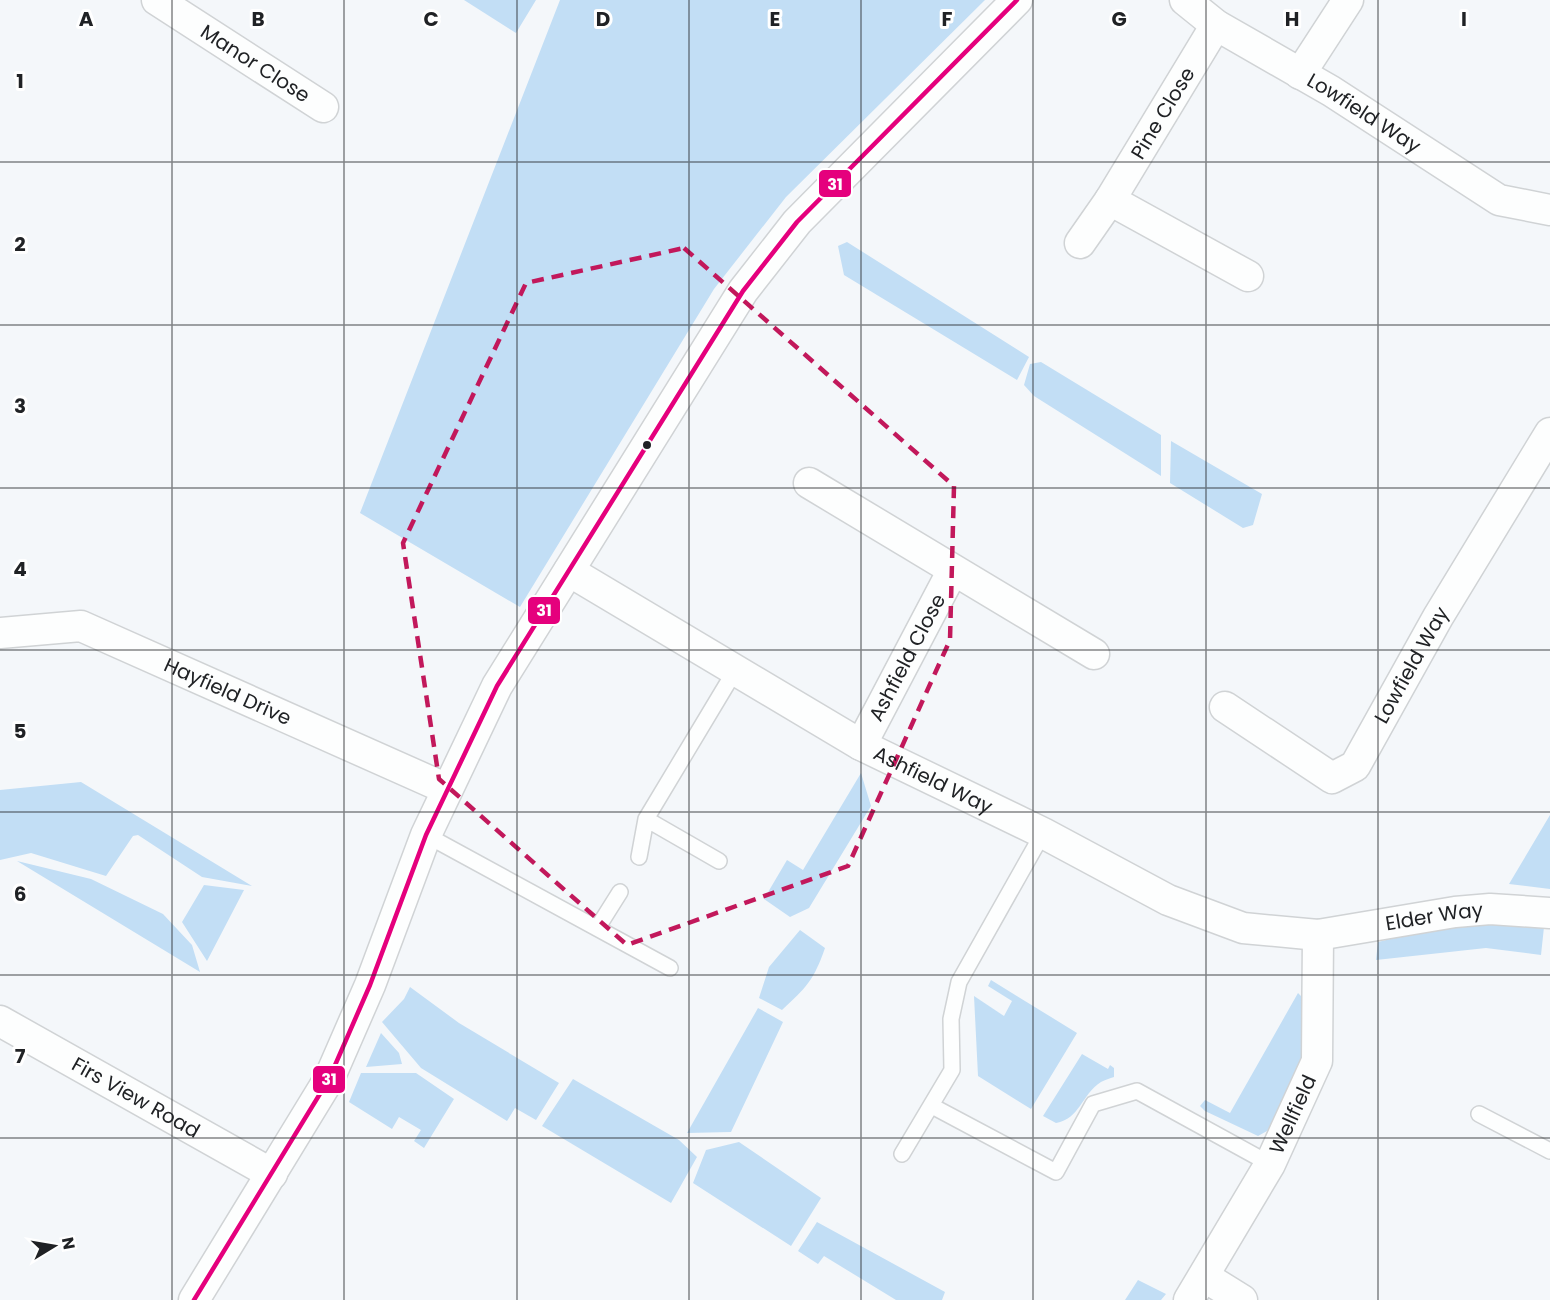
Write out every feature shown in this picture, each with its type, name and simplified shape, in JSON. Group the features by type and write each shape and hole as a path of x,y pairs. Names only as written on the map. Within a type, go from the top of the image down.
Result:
{"street":[{"name":"Manor Close","path":"157,0 323,107"},
{"path":"194,1300 329,1079 362,1004 426,835 497,686 743,291 797,222 1017,0"},
{"name":"Lowfield Way","path":"1185,0 1216,25 1331,91 1499,200 1550,210"},
{"path":"1300,74 1348,0"},
{"name":"Pine Close","path":"1080,243 1110,200 1216,25"},
{"path":"1110,200 1248,276"},
{"name":"Lowfield Way","path":"1226,707 1332,778 1355,766 1438,617 1550,434"},
{"name":"Ashfield Close","path":"810,483 1094,654"},
{"name":"Ashfield Close","path":"861,745 953,570"},
{"name":"Ashfield Way","path":"569,571 861,745 1044,833 1168,900 1243,928 1318,935"},
{"name":"Hayfield Drive","path":"0,633 81,626 447,789"},
{"name":"Elder Way","path":"1318,935 1478,910 1550,913"},
{"name":"Wellfield","path":"1242,1300 1197,1289 1270,1164 1317,1061 1318,935"},
{"name":"Firs View Road","path":"0,1021 272,1174"}],"lane":[{"path":"639,857 646,819 736,669"},
{"path":"646,819 719,861"},
{"path":"902,1154 952,1070 951,1019 959,982 1044,833"},
{"path":"426,835 670,968"},
{"path":"598,927 620,892"},
{"path":"932,1106 1056,1172 1093,1104 1137,1091 1270,1164"},
{"path":"1479,1114 1550,1150"}],"highlighted area":[{"path":"684,248 954,486 950,640 848,866 627,945 439,779 403,543 526,283"}],"shaded area":[{"path":"464,0 536,0 516,33"},
{"path":"560,0 985,0 786,197 714,289 520,607 360,513"},
{"path":"847,242 1029,357 1017,380 844,275 838,246"},
{"path":"1041,362 1161,435 1161,476 1034,396 1024,385 1030,364"},
{"path":"1171,441 1262,494 1253,525 1243,528 1170,483"},
{"path":"861,773 871,806 809,908 790,917 764,899 787,860 803,870"},
{"path":"81,782 252,886 202,877 138,835 133,836 106,876 31,853 0,860 0,790"},
{"path":"1550,815 1550,889 1509,884"},
{"path":"17,861 91,879 163,914 192,945 200,972"},
{"path":"204,885 244,890 207,961 182,922"},
{"path":"1476,921 1544,927 1541,955 1486,948 1376,960 1378,942"},
{"path":"800,930 825,948 808,983 782,1010 759,998 769,967"},
{"path":"991,980 1077,1033 1031,1109 978,1076 974,996 1004,1016 1012,1001 988,986"},
{"path":"410,987 459,1023 559,1083 536,1120 515,1108 507,1121 421,1068 382,1022 404,999"},
{"path":"1298,993 1310,1005 1307,1059 1267,1131 1258,1136 1205,1111 1200,1106 1205,1100 1230,1113"},
{"path":"758,1008 783,1022 731,1132 687,1133"},
{"path":"381,1033 399,1053 402,1064 366,1067"},
{"path":"1082,1054 1108,1069 1110,1065 1114,1068 1114,1077 1094,1087 1076,1112 1064,1121 1056,1123 1043,1116"},
{"path":"361,1073 416,1073 454,1099 424,1148 414,1141 421,1130 399,1117 392,1129 349,1102"},
{"path":"573,1079 679,1140 697,1157 671,1203 542,1126"},
{"path":"739,1142 821,1198 791,1246 693,1183 706,1150"},
{"path":"817,1222 945,1292 942,1300 896,1300 824,1256 818,1264 798,1251"},
{"path":"1138,1280 1166,1294 1161,1300 1125,1300"}],"transit line":[{"name":"31","path":"194,1300 329,1079 370,985 426,835 497,686 743,291 797,222 1017,0"}]}
